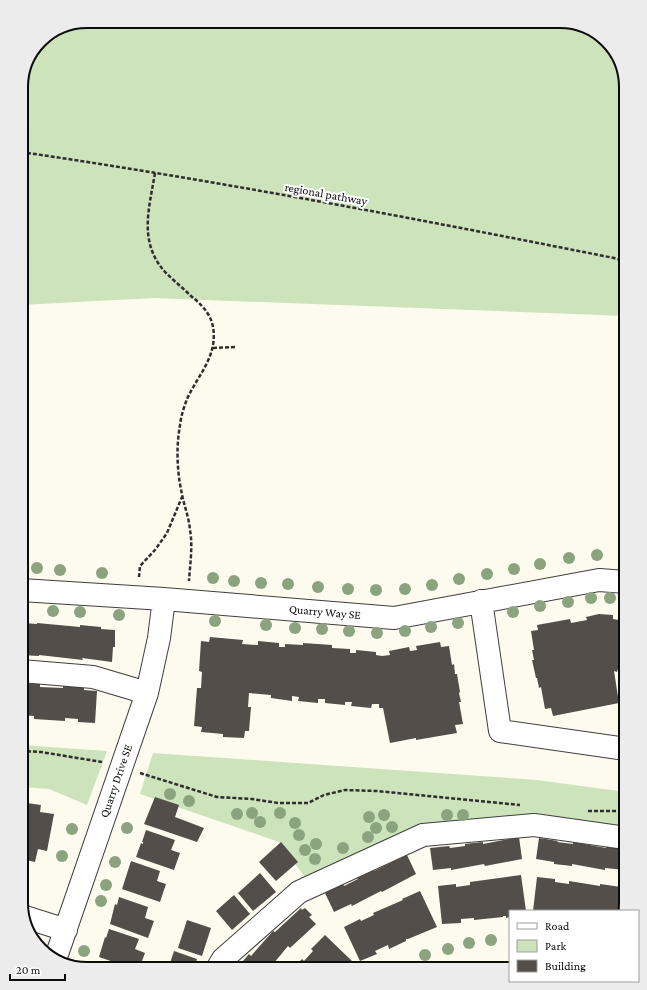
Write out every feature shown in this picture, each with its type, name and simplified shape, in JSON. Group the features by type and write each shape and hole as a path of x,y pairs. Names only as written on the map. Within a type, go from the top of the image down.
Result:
{"street":[{"name":"Quarry Way SE","path":"28,590 138,597 394,618 599,580 619,581"},
{"name":"Quarry Drive SE","path":"57,954 147,693 159,638 164,599"},
{"path":"482,601 500,731 619,748"},
{"path":"28,672 93,677 147,693"},
{"path":"221,962 299,892 423,836 534,825 619,837"},
{"path":"30,920 66,930"}],"path":[{"name":"regional pathway","path":"28,153 111,165 425,221 619,260"},
{"path":"155,173 147,220 147,232 150,244 166,273 201,305 206,311 213,327 213,348 206,368 187,399 178,437 177,465 182,496 188,516 191,540 187,601"},
{"path":"213,348 235,347"},
{"path":"138,597 140,566 155,550 167,533 182,496"},
{"path":"28,752 48,753 105,763 217,797 252,799 278,803 308,803 324,795 345,790 377,791 521,805"},
{"path":"587,811 619,811"}],"green space":[{"path":"87,28 564,28 579,31 593,38 604,48 615,64 619,87 619,316 154,298 28,305 28,83 34,61 40,51 58,36 68,31"},
{"path":"28,745 107,751 87,805 49,789 28,788"},
{"path":"153,753 537,780 619,791 619,831 471,822 309,883 279,842 140,794"}],"building":[{"path":"599,614 613,615 613,619 619,620 619,669 617,672 614,671 619,703 553,716 551,708 545,709 541,687 539,688 536,678 532,660 534,660 532,650 534,650 531,631 538,630 537,625 570,619 571,623 587,620 586,617"},
{"path":"28,623 80,627 80,625 115,630 115,647 113,647 112,662 82,658 83,660 28,655"},
{"path":"210,637 243,640 242,644 258,645 258,641 279,643 279,647 285,647 285,644 303,645 303,643 332,645 332,648 350,649 350,653 356,653 356,650 376,652 376,655 382,656 390,655 389,651 409,647 410,651 417,650 416,646 440,642 441,647 449,646 452,665 454,664 455,674 457,674 461,702 459,702 463,724 455,725 457,733 390,743 383,708 379,708 379,704 372,704 371,708 351,706 352,702 345,702 345,705 325,703 325,699 318,699 318,703 298,701 299,697 292,696 292,701 271,698 271,695 249,693 248,707 251,707 249,731 245,731 244,738 223,737 223,734 201,732 202,727 194,726 197,688 201,688 202,672 199,671 201,641 209,642"},
{"path":"28,683 40,684 40,687 84,687 84,690 97,691 95,723 78,722 78,719 65,718 65,721 34,719 34,716 28,716"},
{"path":"155,797 179,805 175,817 204,828 197,842 144,824"},
{"path":"28,803 41,805 40,812 54,814 47,851 38,849 35,862 28,860"},
{"path":"146,830 175,840 171,850 180,853 174,870 136,857 141,843 143,844 142,842"},
{"path":"519,837 522,859 485,866 484,864 451,870 451,868 433,870 430,848 449,846 450,848 465,846 465,844 483,842 483,844"},
{"path":"539,838 558,841 557,842 573,844 573,842 606,848 606,846 619,847 619,869 605,868 605,870 572,864 572,866 554,864 554,862 536,859"},
{"path":"281,842 298,862 276,881 259,862"},
{"path":"407,855 416,874 352,906 351,904 334,912 325,893 343,884 344,886 358,879 357,878"},
{"path":"131,861 160,871 157,881 166,884 160,902 122,889"},
{"path":"260,873 276,892 253,911 238,893"},
{"path":"521,875 526,910 509,910 509,917 506,918 506,916 503,916 474,920 474,918 461,919 461,923 442,924 438,886 456,884 456,887 470,885 470,882"},
{"path":"537,877 555,879 555,882 569,884 569,881 600,886 600,884 619,887 618,910 533,910"},
{"path":"420,891 437,927 406,939 406,941 389,949 388,945 375,951 377,954 360,961 344,927 360,919 361,921 374,915 373,913"},
{"path":"234,895 250,914 232,930 216,911"},
{"path":"119,897 148,907 145,918 154,921 148,938 110,924 115,904 117,905"},
{"path":"301,908 302,910 305,908 312,915 309,917 316,924 290,948 288,946 275,962 242,962 249,954 251,956 273,931 275,932"},
{"path":"187,920 211,928 202,956 178,948"},
{"path":"109,929 139,939 135,949 145,953 142,962 114,962 99,957 105,937 106,938"},
{"path":"325,935 353,962 299,962 302,959 304,961 313,951 311,949"},
{"path":"174,951 197,959 196,962 170,962"}]}
